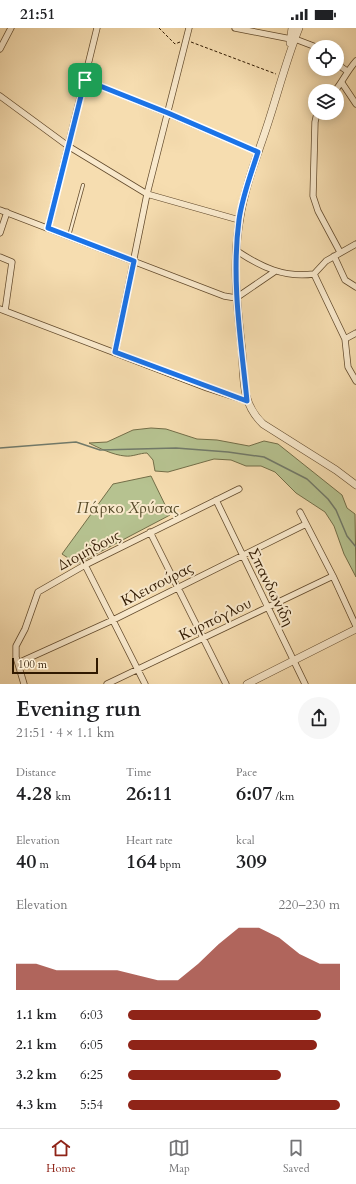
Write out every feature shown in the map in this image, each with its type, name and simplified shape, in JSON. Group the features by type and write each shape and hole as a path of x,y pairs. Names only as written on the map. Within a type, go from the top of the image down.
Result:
{"street":[{"path":"0,49 11,28"},
{"path":"48,228 97,28"},
{"path":"115,352 147,194 189,28"},
{"path":"235,28 293,39 308,44"},
{"path":"292,28 293,39"},
{"path":"299,28 293,39 283,77 258,152 239,220 236,298 247,401 253,413 263,424 356,484"},
{"path":"356,61 347,71 342,83 356,104"},
{"path":"85,80 168,113 258,152"},
{"path":"0,96 68,146 147,194 239,220"},
{"path":"315,120 313,196 318,210 340,252"},
{"path":"0,210 224,296 236,298 274,272"},
{"path":"0,233 7,212"},
{"path":"237,251 258,265 274,272 294,275 314,274 326,261 356,244"},
{"path":"0,256 12,262 3,310 247,401"},
{"path":"334,256 345,280 356,288"},
{"path":"314,274 345,339 348,348 348,367 356,381"},
{"path":"345,339 356,332"},
{"name":"Διομήδους","path":"18,663 16,646 25,629 38,592 150,532 240,489"},
{"name":"Σπανδωνίδη","path":"216,500 305,684"},
{"path":"300,512 333,576 356,626"},
{"name":"Κλεισούρας","path":"18,663 113,620 306,524"},
{"path":"150,532 226,684"},
{"path":"86,565 146,684"},
{"name":"Κυρπόγλου","path":"107,684 333,576"},
{"path":"247,684 356,629"},
{"path":"18,663 24,684"}],"lane":[{"path":"69,236 83,185"}],"path":[{"path":"159,28 175,44 186,40 283,77"}],"green space":[{"path":"151,428 166,429 197,439 217,440 249,446 264,441 278,444 342,495 347,508 355,514 356,577 344,554 334,526 325,512 296,493 275,472 261,466 246,466 231,460 214,459 168,472 155,471 153,460 147,453 125,456 106,451 89,443 107,442 133,430"},
{"name":"Πάρκο Χρύσας","path":"151,476 170,515 77,564 62,554 113,484"}],"waterway":[{"path":"0,448 76,442 100,450 176,448 228,452 264,457 307,479 328,499 336,510 347,536 356,547"}],"route":[{"path":"85,80 168,113 258,152 239,220 236,259 236,298 247,401 207,388 115,352 134,261 48,228 85,80"}]}
